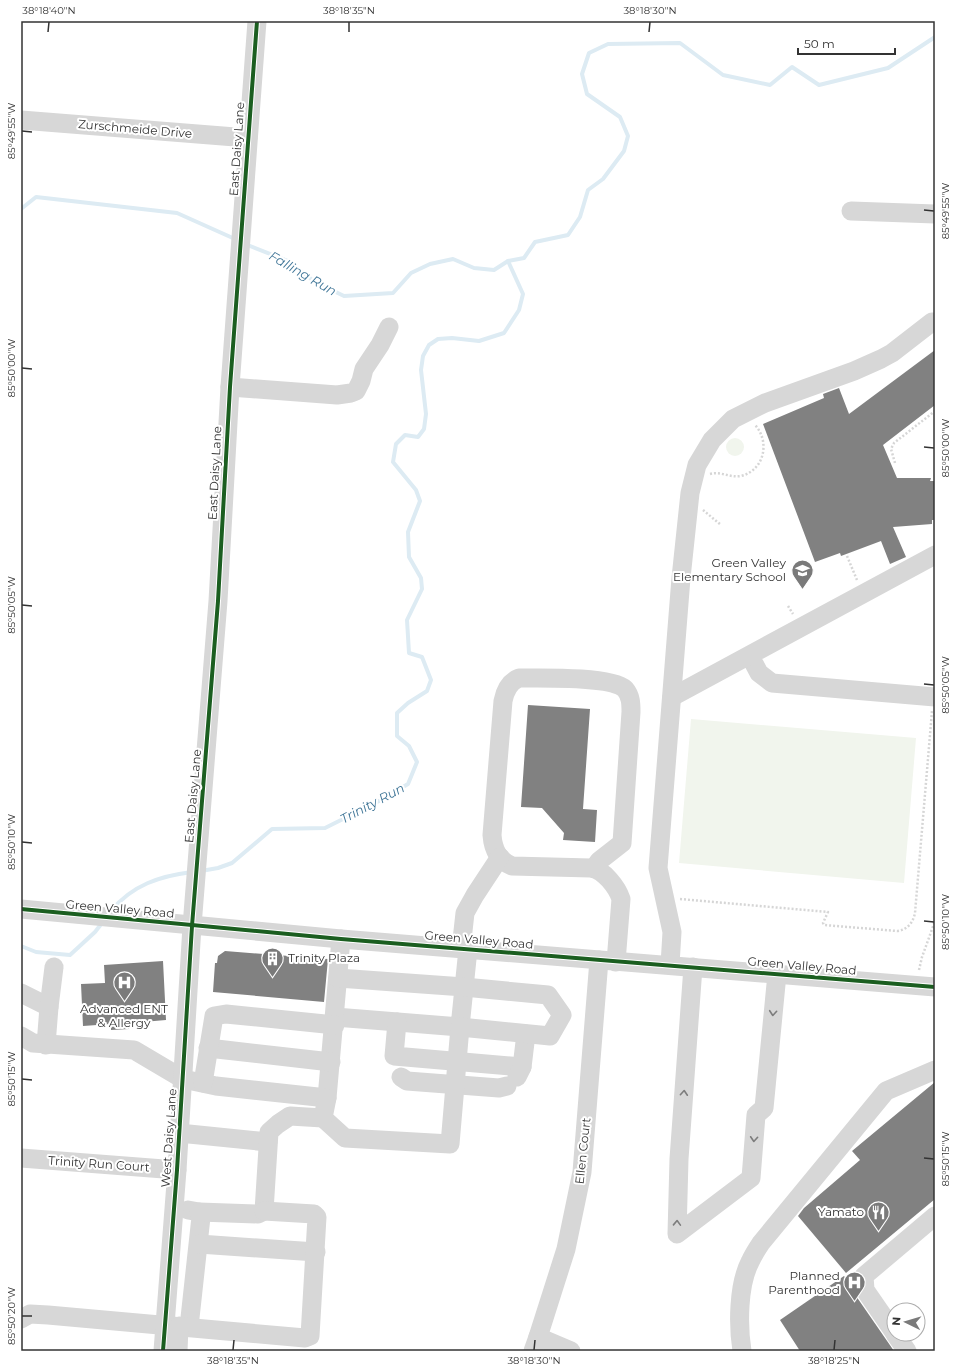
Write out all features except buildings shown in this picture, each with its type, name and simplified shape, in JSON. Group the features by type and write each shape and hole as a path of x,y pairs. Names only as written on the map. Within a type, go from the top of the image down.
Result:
{"street":[{"name":"East Daisy Lane","path":"192,926 217,608 230,387 257,21"},
{"name":"Zurschmeide Drive","path":"21,120 248,138"},
{"path":"851,211 935,214"},
{"path":"670,965 672,932 671,920 661,889 658,868 681,578 690,493 697,465 709,444 733,419 765,403 877,361 892,353 932,322"},
{"path":"230,387 337,395 351,393 359,386 364,369 389,328"},
{"path":"672,697 935,555"},
{"path":"750,656 758,673 772,683 933,702"},
{"path":"519,678 600,681 615,684 624,688 630,697 631,712 622,843 599,861 594,868 517,867 507,864 500,857 493,846 492,835 502,707 506,690 511,682 519,678"},
{"path":"264,1211 268,1142 270,1132 278,1124 290,1116 323,1118 344,1138 450,1144 456,1062 464,987 465,913 475,894 500,857"},
{"name":"Ellen Court","path":"571,1351 536,1344 566,1249 582,1172 608,961 621,899 615,887 599,870 594,868"},
{"name":"Green Valley Road","path":"21,909 341,939 935,987"},
{"name":"West Daisy Lane","path":"163,1351 178,1326 174,1210 192,926"},
{"path":"323,1118 328,1098 341,939"},
{"path":"693,967 679,1159 677,1234 751,1178 756,1115 764,1108 776,974"},
{"path":"46,1044 54,968"},
{"path":"203,1083 214,1016 226,1014 294,1021 397,1022 550,1036 562,1015 548,995 338,978"},
{"path":"21,993 49,1007"},
{"path":"397,1022 396,1067 407,1081 499,1088 515,1077 526,1034"},
{"path":"21,1036 33,1043 134,1050 183,1079 203,1083 328,1098"},
{"path":"208,1048 331,1062"},
{"path":"396,1067 456,1062 515,1077"},
{"path":"742,1351 741,1303 743,1283 749,1262 761,1243 886,1090 935,1070"},
{"path":"179,1133 268,1142"},
{"name":"Trinity Run Court","path":"21,1158 177,1170"},
{"path":"21,1319 30,1314 305,1338 310,1336 316,1252 317,1217 314,1214 264,1211 258,1214 174,1210"},
{"path":"178,1351 178,1326 198,1244 201,1217 199,1212"},
{"path":"886,1320 865,1290 864,1276 935,1216"},
{"path":"198,1244 316,1252"},
{"path":"901,1342 907,1351"}],"path":[{"path":"895,462 892,452 894,443 935,411"},
{"path":"706,476 715,473 742,476 756,466 763,454 764,442 760,432 750,421"},
{"path":"702,508 721,525"},
{"path":"847,556 859,585"},
{"path":"679,906 676,899 828,912 823,923 824,925 896,931 908,926 915,912 933,702"},
{"path":"919,970 935,921"}],"shaded area":[{"path":"735,438 741,441 744,447 741,453 735,456 729,453 726,447 729,441"},
{"path":"691,719 916,738 904,883 679,863"}],"waterway":[{"name":"Falling Run","path":"245,244 288,261 315,282 344,296 393,293 411,273 430,264 453,259 474,268 494,270 508,261 524,258 535,242 568,235 580,217 588,190 603,179 624,151 628,136 620,117 587,94 582,74 589,53 608,44 680,43 723,75 770,85 792,67 819,85 888,68 935,37"},
{"name":"Falling Run","path":"21,209 36,197 177,213 235,239"},
{"name":"Trinity Run","path":"201,871 218,868 232,863 272,829 325,828 381,800 408,784 417,762 409,746 397,736 397,713 408,703 427,691 431,680 422,657 409,653 407,620 422,589 421,578 409,557 408,532 420,501 416,490 393,462 396,444 405,435 418,437 424,429 426,414 421,370 423,356 429,345 438,339 452,338 479,341 504,333 519,310 523,294 508,261"},
{"name":"Trinity Run","path":"111,911 128,894 147,883 169,876 192,872"},
{"name":"Trinity Run","path":"21,946 36,952 70,955 95,932 102,923"}],"cycle path":[{"path":"163,1351 177,1170 192,926 218,601 230,387 257,21"},
{"path":"21,909 341,939 935,987"}],"place":[{"name":"Green Valley Elementary School","path":"802,590"},
{"name":"Trinity Plaza","path":"272,978"},
{"name":"Advanced ENT & Allergy","path":"124,1002"},
{"name":"Yamato","path":"879,1232"},
{"name":"Planned Parenthood","path":"855,1302"}]}
